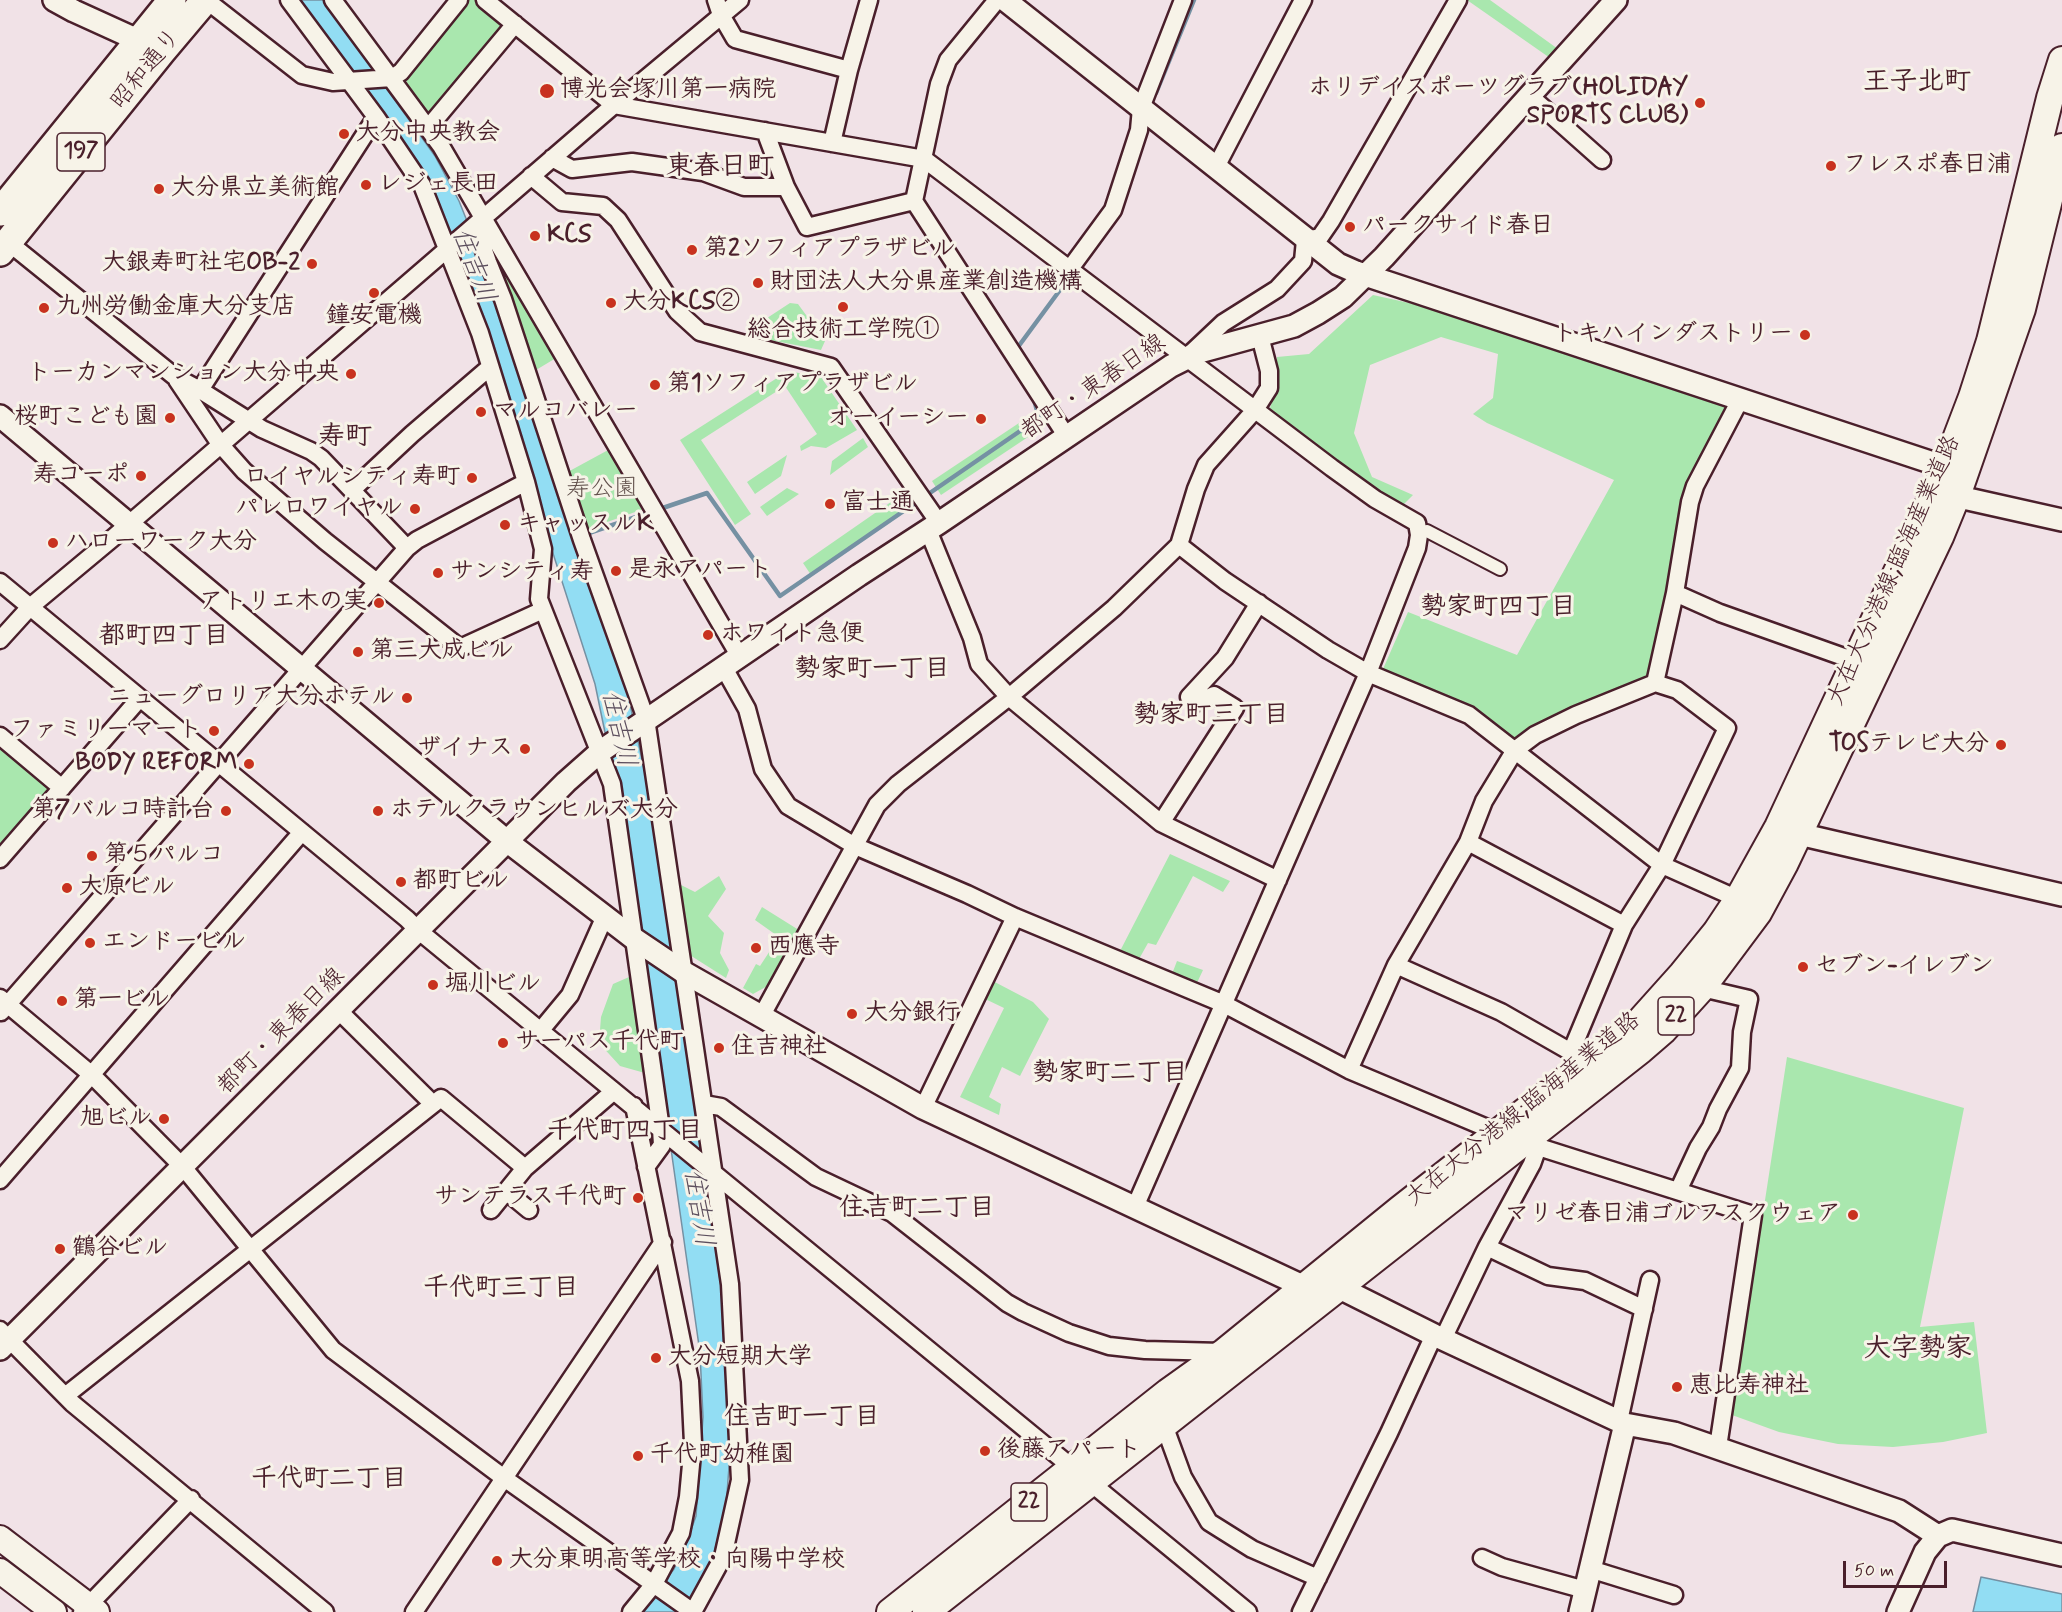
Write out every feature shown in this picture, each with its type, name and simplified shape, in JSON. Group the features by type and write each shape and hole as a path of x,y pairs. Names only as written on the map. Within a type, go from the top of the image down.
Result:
{"highway":[{"name":"昭和通り","path":"4,247 150,45 172,0"},
{"name":"昭和通り","path":"0,212 150,45 205,0"}],"main road":[{"name":"大在大分港線;臨海産業道路","path":"890,1612 1082,1475 1164,1425 1338,1287 1532,1145 1648,1044 1692,981 1716,932 1789,830 1940,537 1972,397 1990,341 2050,98 2062,60"},
{"name":"大在大分港線;臨海産業道路","path":"926,1612 1082,1475 1168,1392 1224,1352 1400,1209 1498,1133 1576,1060 1639,1022 1692,981 1758,913 1855,661 1951,483 2022,309 2062,147"},
{"path":"0,1538 89,1610"},
{"path":"0,1571 54,1612"}],"street":[{"path":"54,0 150,45"},
{"path":"205,0 302,75 328,81 353,82 388,79 401,72 459,0"},
{"path":"289,0 353,82 422,185 488,262 503,299 581,536 646,719 704,1104 711,1169 730,1284 740,1480 723,1557 692,1611 504,1478 333,1350 183,1167 92,1075 2,1005 219,763 407,548 417,540 526,482"},
{"path":"485,0 614,105 924,159 1185,358 1358,486 1418,523 1417,548 1368,673 1135,1207"},
{"path":"0,640 30,607 614,105 718,8 740,0"},
{"path":"832,143 849,70 869,0"},
{"path":"997,0 948,60 939,84 914,201 1067,437"},
{"path":"1005,0 1338,264 1366,276 1930,462 1970,499 2062,520"},
{"path":"1069,270 1113,210 1139,130 1141,108 1183,0"},
{"path":"1216,167 1303,0"},
{"path":"1305,240 1320,237 1331,221 1458,0"},
{"path":"1185,358 1294,326 1343,297 1366,276 1616,0"},
{"path":"338,2 388,79 428,128 453,166 465,234 476,323 526,482 543,549 539,599 612,784 663,1130 662,1146 646,1167"},
{"path":"718,8 735,39 849,70"},
{"path":"428,128 515,24"},
{"path":"1530,96 1602,160"},
{"path":"200,390 376,117"},
{"path":"765,131 786,187 807,227 914,201"},
{"path":"552,158 572,169 632,162 703,172 744,187 786,187"},
{"path":"531,176 562,202 603,206 618,220 676,311 700,332 831,367 934,526 979,664 1009,697 1161,823 1278,880"},
{"path":"465,234 654,511 732,663 763,769 788,806 855,846 1015,917 1224,1004 1349,1070 1498,1133"},
{"name":"都町・東春日線","path":"3,1340 183,1167 566,782 600,751 732,663 858,574 934,526 1185,358 1223,323 1277,289 1289,278 1303,261 1305,240"},
{"path":"4,247 174,376 248,421 321,458 407,548"},
{"path":"761,1017 878,805 898,784 1009,697 1114,608 1179,545 1206,465 1266,395 1270,380 1260,336"},
{"path":"352,490 405,440 490,367"},
{"path":"174,376 220,444 244,471 460,648 543,610"},
{"path":"1655,683 1675,593 1690,502 1695,486 1740,400"},
{"path":"0,416 508,842 635,939 683,972 922,1108 1305,1287 1338,1287 1622,1423 1674,1433 1899,1511 1938,1536"},
{"path":"1427,531 1500,569"},
{"path":"1179,545 1226,581 1328,650 1368,673 1469,715 1662,865 1738,899"},
{"path":"0,582 419,931 1248,1612"},
{"path":"1675,593 1720,613 1855,661"},
{"path":"1161,823 1235,708 1214,694 1199,702 1189,698 1225,658 1259,603"},
{"path":"1349,1070 1396,965 1468,842 1484,801 1515,750 1534,735 1655,683 1677,690 1727,728 1662,865 1624,925 1576,1060 1501,1012 1396,965"},
{"path":"0,859 140,698"},
{"path":"0,736 62,788"},
{"path":"1789,830 2062,895"},
{"path":"0,1180 302,832"},
{"path":"1468,842 1624,925"},
{"path":"541,1030 570,994 605,915"},
{"path":"922,1108 1015,917"},
{"path":"1678,1191 1740,1068 1742,1032 1749,999 1692,981"},
{"path":"339,1011 434,1104"},
{"path":"491,1210 525,1168 614,1091"},
{"path":"65,1396 441,1098 525,1168"},
{"path":"704,1104 721,1107 816,1177 892,1213 1007,1303 1023,1312 1069,1333 1110,1346 1145,1350 1224,1352"},
{"path":"631,1612 656,1585 681,1533 688,1497 693,1443 690,1381 634,1106"},
{"path":"1301,1612 1389,1433 1532,1164 1532,1145 1753,1215 1718,1447"},
{"path":"506,1191 529,1210"},
{"path":"414,1612 663,1242"},
{"path":"1487,1247 1548,1276 1585,1281 1644,1309"},
{"path":"1580,1612 1622,1423 1650,1280"},
{"path":"3,1340 110,1435 191,1499 325,1612"},
{"path":"1164,1425 1183,1477 1209,1522 1252,1550 1318,1578"},
{"path":"89,1610 191,1499"},
{"path":"1898,1612 1925,1552 1938,1536 1952,1530 2062,1555"},
{"path":"1482,1558 1502,1567 1585,1590"},
{"path":"1590,1569 1674,1595"}],"green space":[{"path":"467,0 480,0 506,22 429,118 407,83 406,74"},
{"path":"1467,0 1490,0 1558,49 1550,58"},
{"path":"487,237 556,358 531,373"},
{"path":"1373,295 1432,308 1731,407 1685,499 1652,680 1516,744 1468,710 1383,669 1408,612 1517,655 1614,480 1487,423 1473,414 1493,398 1498,354 1441,337 1370,365 1354,433 1372,477 1413,495 1401,507 1330,461 1270,408 1276,389 1277,357 1309,354"},
{"path":"790,303 798,304 825,341 821,350 765,339 757,333 761,322"},
{"path":"788,371 821,377 857,430 826,448 811,446 801,451 800,446 817,434 785,386 701,440 751,514 735,525 680,440"},
{"path":"1040,409 1049,423 941,495 932,481"},
{"path":"863,438 868,447 830,475 832,461"},
{"name":"寿公園","path":"610,449 649,507 585,530 564,474"},
{"path":"787,455 781,476 755,494 747,482"},
{"path":"787,488 799,494 767,516 760,507"},
{"path":"901,495 909,507 811,575 803,563"},
{"path":"0,744 50,786 51,792 0,850"},
{"path":"1170,854 1230,881 1223,892 1193,876 1156,945 1148,943 1139,959 1119,953"},
{"path":"719,876 726,889 708,916 724,933 720,953 729,970 726,978 685,952 676,894 681,885 695,892"},
{"path":"762,907 802,932 780,979 753,994 743,988 756,964 760,966 779,937 755,920"},
{"path":"1177,961 1203,970 1196,985 1172,974"},
{"path":"636,974 652,1075 620,1066 599,1043 601,1017 613,984"},
{"path":"989,979 1033,1002 1049,1019 1020,1076 1002,1067 989,1097 1001,1104 999,1115 960,1097 1004,1008 981,997"},
{"name":"マリゼ春日浦ゴルフスクウェア","path":"1787,1057 1964,1108 1920,1327 1974,1322 1987,1433 1943,1442 1893,1447 1838,1444 1779,1432 1732,1415"}],"water":[{"name":"住吉川","path":"297,0 323,0 435,156 467,221 448,235"},
{"name":"住吉川","path":"476,242 628,695 646,778 695,1102 723,1302 731,1441 726,1506 714,1553 702,1579 682,1612 641,1612 674,1569 696,1516 703,1417 700,1353 627,839 595,684 458,258"},
{"path":"1981,1577 2062,1594 2062,1612 1973,1612"}],"waterway":[{"path":"1156,93 1194,0"},
{"path":"1019,351 1018,347 1071,275"},
{"path":"583,535 707,493 780,596 1039,418 1033,396"}],"place":[{"name":"博光会塚川第一病院","path":"547,91"},
{"name":"ホリデイスポーツグラブ(HOLIDAY SPORTS CLUB)","path":"1700,103"},
{"name":"大分中央教会","path":"344,134"},
{"name":"フレスポ春日浦","path":"1831,166"},
{"name":"レジェ長田","path":"366,185"},
{"name":"大分県立美術館","path":"159,189"},
{"name":"パークサイド春日","path":"1350,227"},
{"name":"KCS","path":"535,236"},
{"name":"第2ソフィアプラザビル","path":"692,250"},
{"name":"大銀寿町社宅OB-2","path":"312,264"},
{"name":"財団法人大分県産業創造機構","path":"758,283"},
{"name":"鐘安電機","path":"374,293"},
{"name":"大分KCS②","path":"611,303"},
{"name":"総合技術工学院①","path":"843,307"},
{"name":"九州労働金庫大分支店","path":"44,308"},
{"name":"トキハインダストリー","path":"1805,335"},
{"name":"トーカンマンション大分中央","path":"351,374"},
{"name":"第1ソフィアプラザビル","path":"655,385"},
{"name":"マルコバレー","path":"481,412"},
{"name":"桜町こども園","path":"170,418"},
{"name":"オーイーシー","path":"981,419"},
{"name":"寿コーポ","path":"141,476"},
{"name":"ロイヤルシティ寿町","path":"472,478"},
{"name":"富士通","path":"830,504"},
{"name":"パレロワイヤル","path":"415,509"},
{"name":"キャッスルK","path":"505,525"},
{"name":"ハローワーク大分","path":"53,543"},
{"name":"是永アパート","path":"616,571"},
{"name":"サンシティ寿","path":"438,573"},
{"name":"アトリエ木の実","path":"379,603"},
{"name":"ホワイト急便","path":"708,635"},
{"name":"第三大成ビル","path":"358,652"},
{"name":"ニューグロリア大分ホテル","path":"407,698"},
{"name":"ファミリーマート","path":"214,731"},
{"name":"TOSテレビ大分","path":"2001,745"},
{"name":"ザイナス","path":"525,749"},
{"name":"BODY REFORM","path":"249,764"},
{"name":"第7バルコ時計台","path":"226,811"},
{"name":"ホテルクラウンヒルズ大分","path":"378,811"},
{"name":"第５パルコ","path":"92,856"},
{"name":"都町ビル","path":"401,882"},
{"name":"大原ビル","path":"67,888"},
{"name":"エンドービル","path":"90,943"},
{"name":"西應寺","path":"756,948"},
{"name":"セブン-イレブン","path":"1803,967"},
{"name":"堀川ビル","path":"433,985"},
{"name":"第一ビル","path":"62,1001"},
{"name":"大分銀行","path":"852,1014"},
{"name":"サーパス千代町","path":"503,1043"},
{"name":"住吉神社","path":"719,1048"},
{"name":"旭ビル","path":"164,1119"},
{"name":"サンテラス千代町","path":"638,1198"},
{"name":"マリゼ春日浦ゴルフスクウェア","path":"1853,1215"},
{"name":"鶴谷ビル","path":"60,1249"},
{"name":"大分短期大学","path":"656,1358"},
{"name":"恵比寿神社","path":"1677,1387"},
{"name":"後藤アパート","path":"985,1451"},
{"name":"千代町幼稚園","path":"638,1456"},
{"name":"大分東明高等学校・向陽中学校","path":"497,1561"}],"district":[{"name":"王子北町","path":"1917,83"},
{"name":"東春日町","path":"720,168"},
{"name":"寿町","path":"345,438"},
{"name":"勢家町四丁目","path":"1498,609"},
{"name":"都町四丁目","path":"164,638"},
{"name":"勢家町一丁目","path":"872,671"},
{"name":"勢家町三丁目","path":"1211,717"},
{"name":"勢家町二丁目","path":"1110,1075"},
{"name":"千代町四丁目","path":"625,1133"},
{"name":"住吉町二丁目","path":"917,1210"},
{"name":"千代町三丁目","path":"501,1290"},
{"name":"大字勢家","path":"1918,1350"},
{"name":"住吉町一丁目","path":"802,1419"},
{"name":"千代町二丁目","path":"329,1481"}]}
